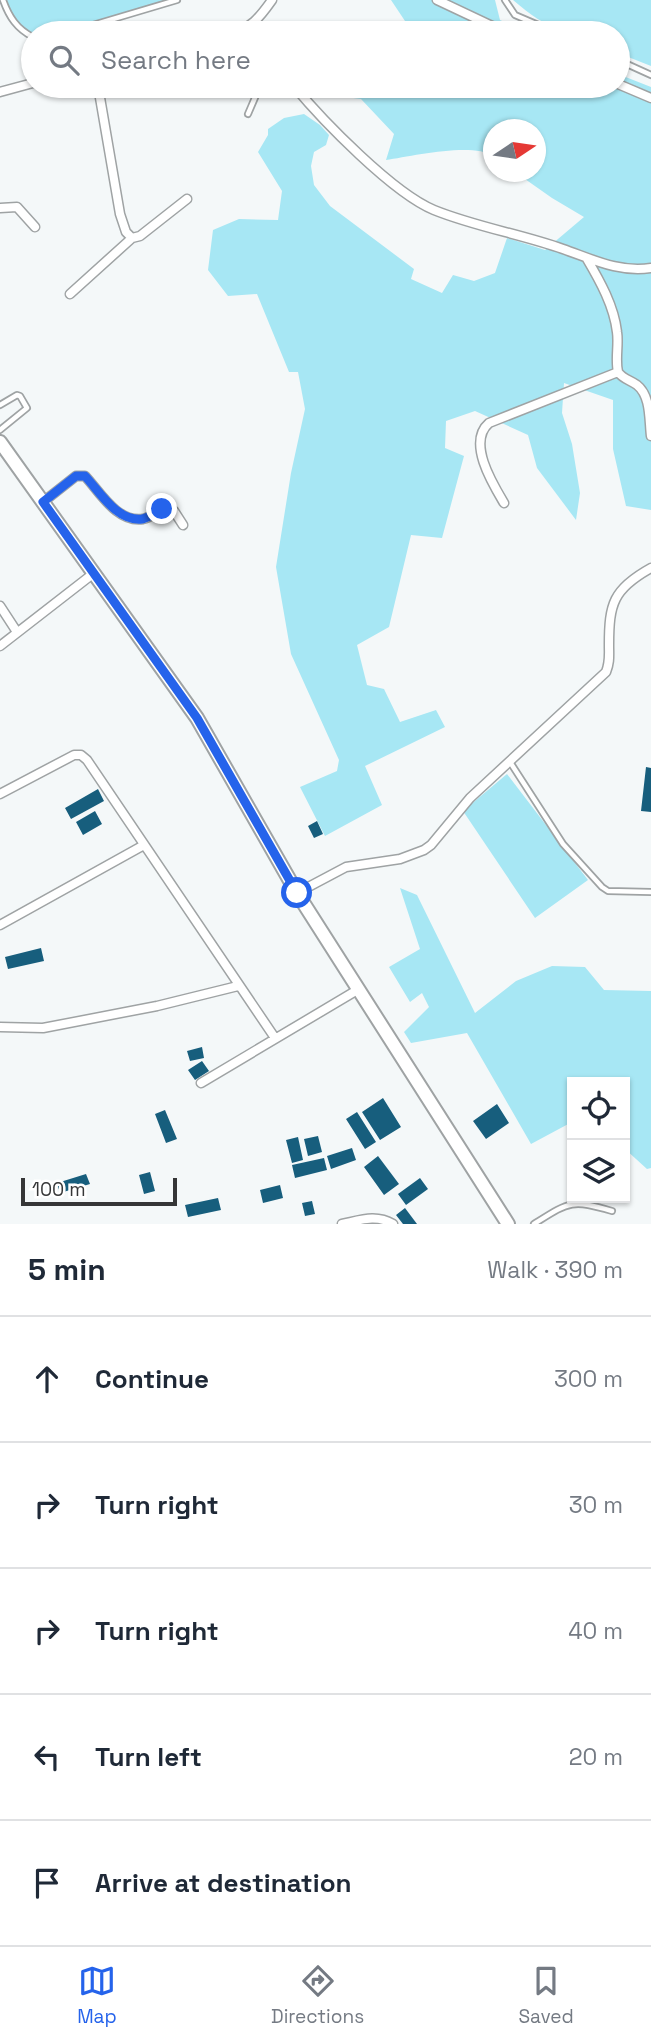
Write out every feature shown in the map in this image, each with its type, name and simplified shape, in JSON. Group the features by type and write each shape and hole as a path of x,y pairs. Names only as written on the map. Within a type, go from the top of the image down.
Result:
{"street":[{"path":"257,21 272,0"},
{"path":"437,0 482,21"},
{"path":"0,92 21,86"},
{"path":"630,89 651,98"},
{"path":"100,98 120,214 126,232 132,238"},
{"path":"305,98 388,180 431,209 483,228 563,249 622,269 651,268"},
{"path":"70,294 132,238 140,236 187,199"},
{"path":"0,208 17,207 35,227"},
{"path":"587,259 615,320 618,334 618,372 645,394 651,436"},
{"path":"504,503 486,472 480,439 482,429 489,423 618,372"},
{"path":"0,442 197,718 297,893 508,1224"},
{"path":"43,502 76,476 85,476 117,512 127,518 143,519 169,507 183,525"},
{"path":"297,893 346,867 400,859 431,845 470,798 606,672 610,662 609,618 612,603 627,583 651,569"},
{"path":"0,646 94,573"},
{"path":"0,606 17,632"},
{"path":"0,794 74,755 81,755 87,760 275,1038"},
{"path":"0,925 144,845"},
{"path":"0,1027 43,1028 158,1006 238,986"},
{"path":"201,1083 359,989"},
{"path":"342,1224 372,1217 383,1218 393,1224"}],"lane":[{"path":"3,0 21,31"},
{"path":"106,21 177,0"},
{"path":"505,0 515,15 529,21"},
{"path":"630,65 651,75"},
{"path":"248,114 255,98"},
{"path":"0,404 17,395 26,406 25,412 0,430"},
{"path":"0,418 6,426"},
{"path":"510,761 563,844 602,887 608,891 651,892"},
{"path":"534,1224 565,1205 582,1202 612,1211"}],"shaded area":[{"path":"6,0 165,0 108,21 21,21 21,26"},
{"path":"391,0 495,0 502,21 405,21"},
{"path":"513,0 651,0 651,66 630,58 630,21 541,21"},
{"path":"630,79 651,87 651,510 626,506 613,449 613,400 564,383 562,413 572,444 580,493 576,520 537,468 528,435 475,411 446,421 445,448 464,456 442,538 411,535 389,627 357,645 367,685 384,689 400,722 436,710 445,727 365,766 382,805 325,836 300,787 337,771 339,760 291,654 276,567 291,473 305,409 298,372 289,372 257,294 228,296 208,270 213,230 239,219 278,220 282,191 258,152 268,135 268,129 284,118 304,114 329,135 326,145 314,152 311,166 314,185 330,206 414,269 411,279 442,293 453,275 474,281 495,273 507,238 545,250 584,217 529,182 546,182 546,119 483,119 483,152 457,150 386,160 394,134 361,99 353,98 630,98"},
{"path":"507,774 588,880 535,918 463,811"},
{"path":"400,888 417,895 475,1013 516,981 552,966 585,967 604,990 651,991 651,1168 647,1169 630,1154 630,1077 567,1077 567,1125 531,1144 467,1033 411,1043 404,1032 429,1007 422,993 410,1002 389,967 420,949"}],"building":[{"path":"646,767 651,768 651,812 641,811"},
{"path":"98,789 104,801 71,819 65,808"},
{"path":"95,811 102,824 83,835 76,822"},
{"path":"317,821 323,834 314,838 308,826"},
{"path":"41,948 44,961 8,969 5,957"},
{"path":"202,1047 204,1058 190,1061 187,1051"},
{"path":"202,1061 209,1071 195,1080 188,1070"},
{"path":"383,1098 401,1127 380,1140 362,1112"},
{"path":"497,1104 509,1123 486,1139 473,1121"},
{"path":"165,1110 177,1139 166,1143 155,1114"},
{"path":"357,1112 376,1142 365,1149 346,1119"},
{"path":"318,1136 322,1152 308,1156 304,1139"},
{"path":"298,1137 303,1160 292,1163 286,1140"},
{"path":"352,1148 356,1160 331,1169 327,1156"},
{"path":"378,1156 399,1184 384,1195 364,1167"},
{"path":"324,1158 327,1170 295,1178 292,1165"},
{"path":"150,1172 155,1191 144,1194 139,1175"},
{"path":"86,1174 90,1184 60,1193 57,1183"},
{"path":"420,1178 428,1189 406,1205 398,1194"},
{"path":"280,1185 283,1198 263,1203 260,1190"},
{"path":"218,1198 221,1210 188,1217 185,1205"},
{"path":"312,1201 315,1214 305,1216 302,1203"},
{"path":"405,1208 417,1224 403,1224 396,1215"}],"route":[{"path":"162,509 143,519 127,518 117,512 85,476 76,476 43,502 197,718 297,893"}]}
